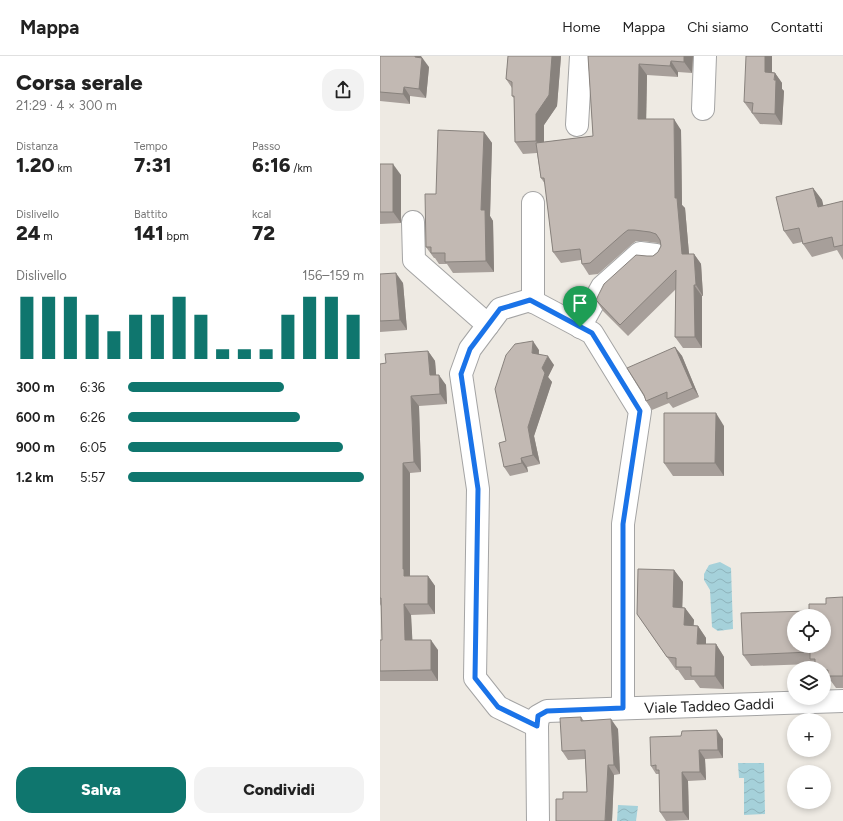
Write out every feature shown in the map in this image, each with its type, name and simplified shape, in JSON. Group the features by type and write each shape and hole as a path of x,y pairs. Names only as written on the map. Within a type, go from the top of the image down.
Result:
{"street":[{"path":"577,125 581,56"},
{"path":"703,109 705,56"},
{"path":"532,302 533,203"},
{"path":"413,222 414,260 488,324"},
{"path":"580,327 602,287 640,253 656,255"},
{"path":"538,821 537,726 498,707 475,678 478,489 461,374 470,349 500,309 530,300 592,333 640,411 623,524 623,708"},
{"name":"Viale Taddeo Gaddi","path":"537,726 538,716 547,711 843,702"}],"water":[{"path":"720,562 731,568 733,629 718,631 712,627 710,590 704,580 704,574 709,565"},
{"path":"738,763 764,763 765,814 744,815 744,778 739,778"},
{"path":"618,805 638,806 636,821 617,821"}],"building":[{"path":"380,56 415,56 422,58 419,89 404,87 403,94 380,92"},
{"path":"508,56 552,56 549,95 536,114 536,141 515,142 514,96 512,96 512,82 506,79"},
{"path":"588,56 684,56 684,62 671,61 670,66 639,64 638,119 674,119 675,198 677,198 682,254 694,254 696,285 694,285 695,337 675,337 676,270 620,325 596,300 604,284 636,255 653,256 658,252 661,246 660,240 656,234 628,230 590,263 582,264 580,249 553,252 544,178 541,178 536,143 593,136"},
{"path":"746,56 765,56 765,72 775,73 775,114 752,113 753,103 744,102"},
{"path":"438,130 484,132 481,210 485,210 486,261 445,262 445,253 431,253 431,247 426,247 425,194 436,194"},
{"path":"380,164 393,164 393,212 380,212"},
{"path":"813,188 818,207 843,201 843,245 834,247 832,237 803,244 799,228 784,231 776,197"},
{"path":"396,273 400,320 380,321 380,274"},
{"path":"533,341 532,353 548,356 542,368 545,373 528,427 533,455 521,458 522,463 504,467 499,443 506,441 495,389 506,355 515,344"},
{"path":"675,347 693,388 667,399 667,392 646,401 644,395 627,368"},
{"path":"428,351 430,375 439,375 440,394 411,396 414,462 403,463 403,569 404,576 428,576 428,604 404,604 405,640 431,640 431,670 380,671 380,640 382,640 380,598 380,364 386,363 385,354"},
{"path":"664,413 716,413 715,463 664,463"},
{"path":"638,569 674,570 673,607 685,608 684,625 698,626 697,644 716,644 715,676 691,676 691,667 676,667 676,658 667,657 637,614"},
{"path":"843,597 843,676 831,676 831,661 815,661 815,659 810,659 810,653 831,653 831,609 809,609 809,604 826,604 826,598"},
{"path":"787,612 788,653 743,655 741,613"},
{"path":"581,717 581,721 611,719 614,765 608,765 605,821 556,821 556,799 563,799 563,792 587,792 585,750 562,751 560,718"},
{"path":"717,730 718,750 699,750 700,772 682,772 683,812 660,812 659,770 656,770 656,765 651,766 650,737 681,736 682,731"}],"route":[{"path":"530,300 580,327 592,333 640,411 623,524 623,708 547,711 538,716 537,726 498,707 475,678 478,489 461,374 470,349 500,309 530,300"}]}
